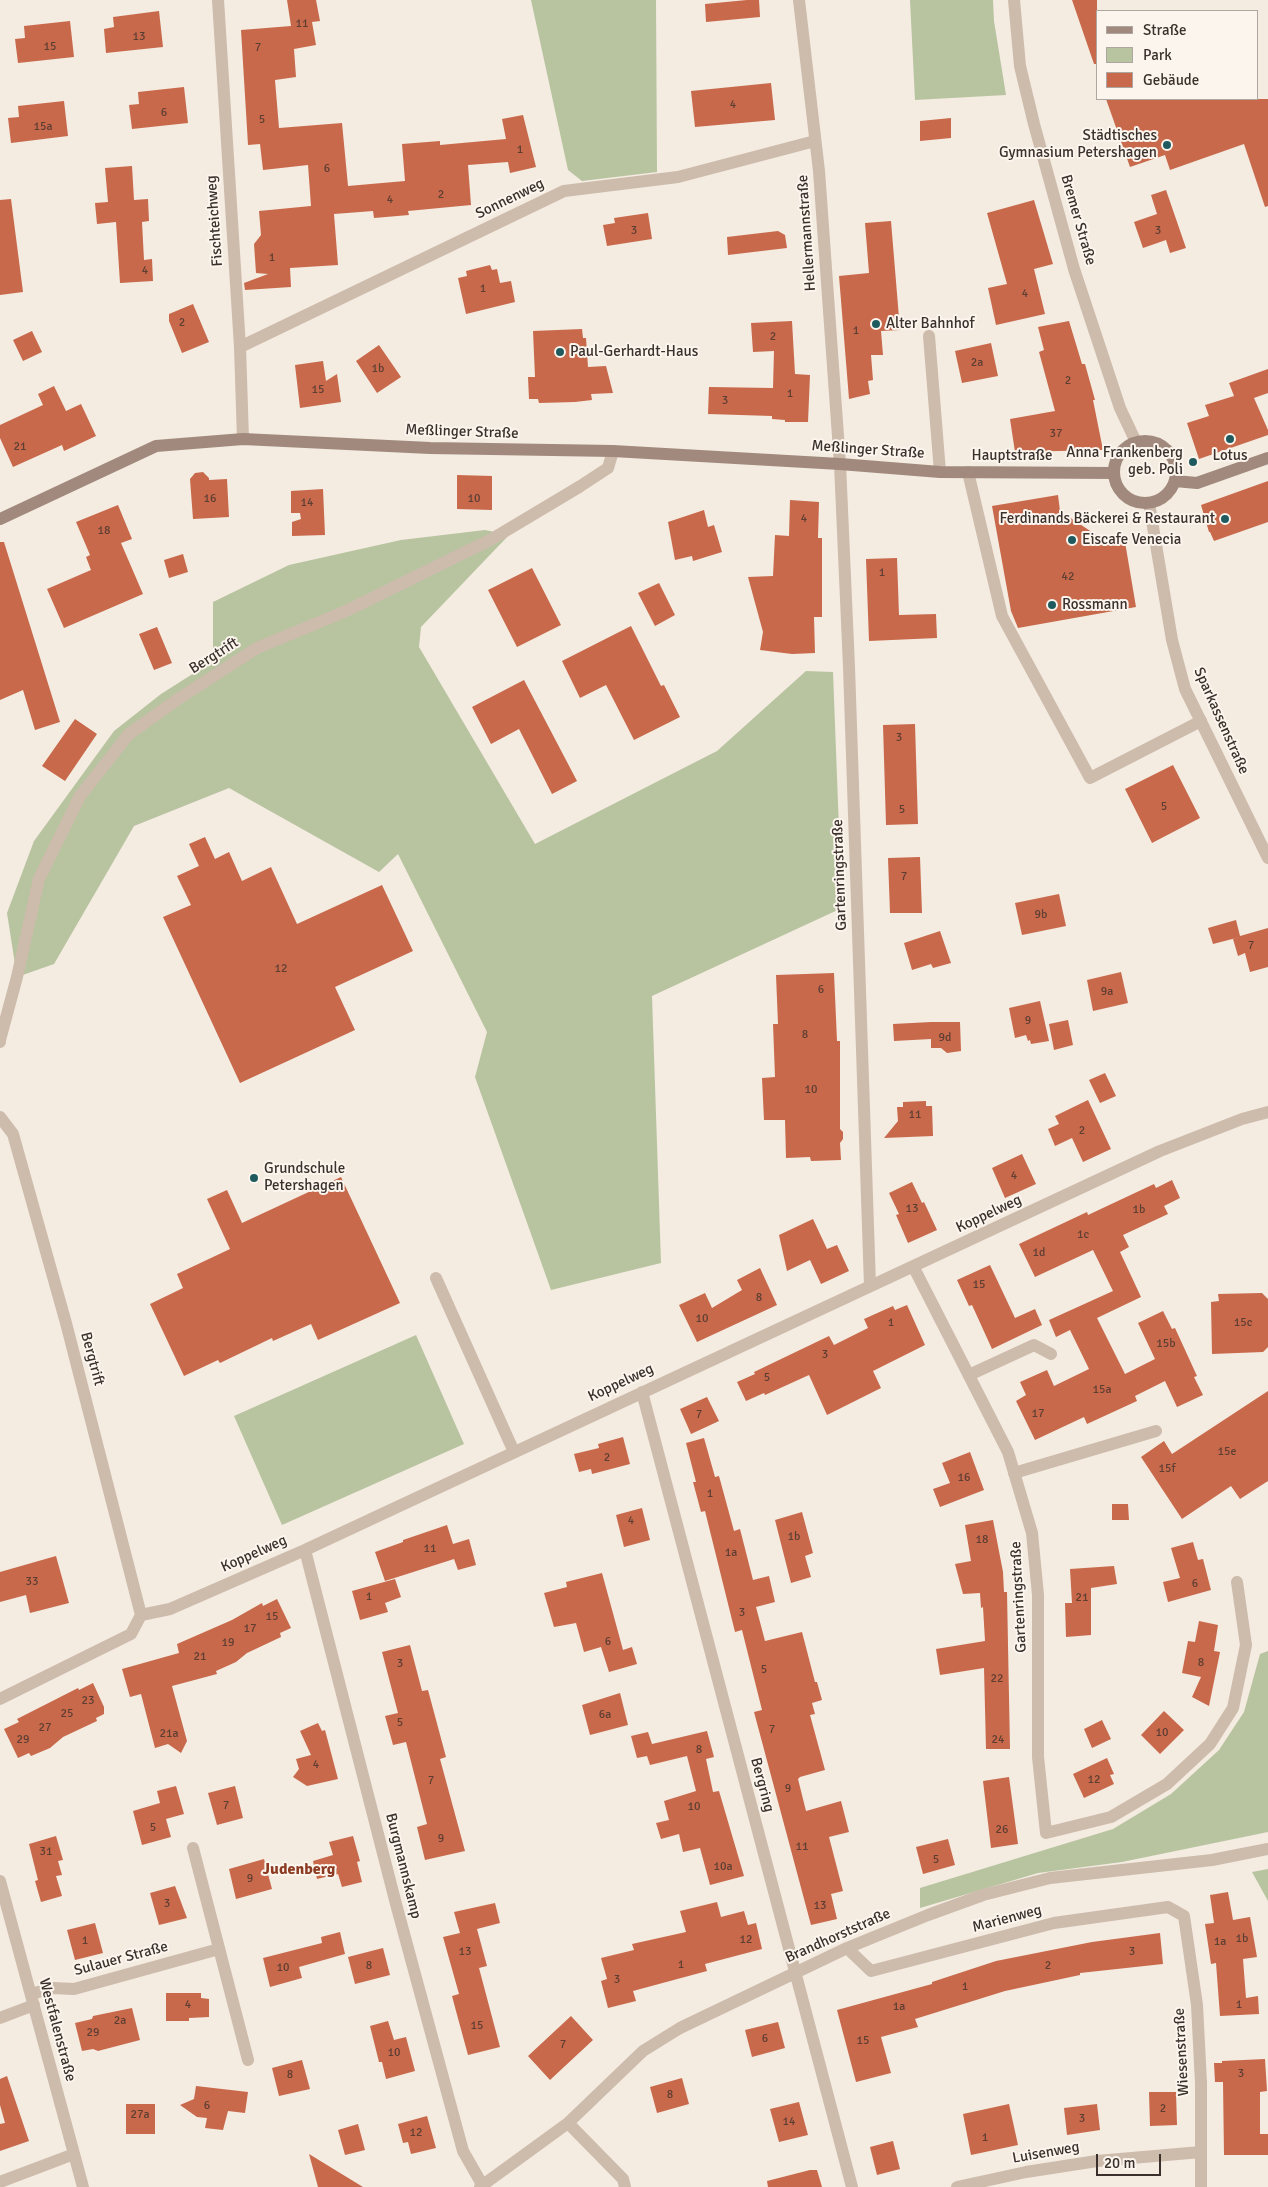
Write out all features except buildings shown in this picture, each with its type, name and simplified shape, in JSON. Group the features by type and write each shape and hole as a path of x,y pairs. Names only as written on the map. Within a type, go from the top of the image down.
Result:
{"street":[{"name":"Fischteichweg","path":"218,0 240,347 243,439"},
{"name":"Hellermannstraße","path":"799,0 815,141 840,464"},
{"name":"Bremer Straße","path":"1014,0 1020,66 1074,269 1120,408 1136,442"},
{"name":"Sonnenweg","path":"240,347 564,191 678,178 815,141"},
{"path":"929,336 940,472"},
{"name":"Meßlinger Straße","path":"0,518 156,446 243,439 430,448 613,451 840,464 940,472"},
{"path":"1149,441 1162,446 1171,455 1176,467 1176,481 1171,490 1163,498 1149,503 1142,504 1131,501 1122,494 1116,484 1114,473 1116,460 1124,449 1136,442 1149,441"},
{"name":"Bergtrift","path":"0,1041 17,977 39,879 80,796 129,734 178,699 257,648 346,611 492,539 608,468 613,451"},
{"path":"1176,481 1197,482 1268,458"},
{"name":"Gartenringstraße","path":"840,464 849,667 870,1285"},
{"name":"Hauptstraße","path":"940,472 1114,473"},
{"path":"968,472 1002,616 1090,778 1201,721"},
{"name":"Sparkassenstraße","path":"1149,503 1172,640 1185,689 1268,858"},
{"name":"Koppelweg","path":"141,1615 170,1609 304,1550 1160,1151 1242,1119 1268,1112"},
{"name":"Bergtrift","path":"0,1117 12,1134 15,1143 66,1323 141,1615"},
{"name":"Gartenringstraße","path":"913,1266 1008,1452 1032,1533 1038,1595 1038,1757 1046,1833 1111,1817 1168,1784 1210,1744 1233,1708 1246,1645 1237,1582"},
{"path":"436,1278 514,1452"},
{"path":"969,1375 1034,1345 1051,1354"},
{"name":"Bergring","path":"642,1392 852,2187"},
{"path":"1014,1473 1156,1431"},
{"name":"Burgmannskamp","path":"304,1550 396,1904 463,2151 482,2186"},
{"path":"0,1699 131,1634 141,1615"},
{"path":"193,1848 248,2060"},
{"name":"Brandhorststraße","path":"482,2186 568,2122 643,2051 680,2028 847,1948 965,1902 1050,1878 1212,1860 1268,1849"},
{"name":"Westfalenstraße","path":"0,1881 83,2187"},
{"name":"Marienweg","path":"847,1948 871,1971 1054,1923 1168,1907 1184,1916"},
{"name":"Wiesenstraße","path":"1184,1916 1196,2005 1201,2083 1201,2187"},
{"name":"Sulauer Straße","path":"0,2018 53,1988 74,1989 219,1949"},
{"path":"568,2122 623,2179 625,2187"},
{"name":"Luisenweg","path":"958,2187 1026,2172 1097,2161 1201,2152"},
{"path":"0,2182 74,2154"}],"green space":[{"path":"531,0 656,0 657,172 582,181 568,170"},
{"path":"910,0 993,0 994,21 1006,95 915,100"},
{"path":"485,530 509,535 421,627 419,647 535,844 717,751 806,671 833,672 842,908 652,996 661,1263 551,1290 475,1077 487,1032 398,854 379,872 229,788 134,826 54,964 17,977 7,913 34,841 114,731 161,694 213,661 213,602 289,565 401,540"},
{"path":"416,1335 464,1444 282,1525 234,1416"},
{"path":"1268,1651 1268,1832 1122,1862 1038,1873 920,1908 920,1888 1113,1829 1171,1794 1219,1750 1244,1712 1260,1654"},
{"path":"1268,1869 1268,1901 1252,1872"}],"place":[{"name":"Städtisches Gymnasium Petershagen","path":"1167,145"},
{"name":"Alter Bahnhof","path":"876,324"},
{"name":"Paul-Gerhardt-Haus","path":"560,352"},
{"name":"Lotus","path":"1230,439"},
{"name":"Anna Frankenberg geb. Poli","path":"1193,462"},
{"name":"Ferdinands Bäckerei & Restaurant","path":"1225,519"},
{"name":"Eiscafe Venecia","path":"1072,540"},
{"name":"Rossmann","path":"1052,605"},
{"name":"Grundschule Petershagen","path":"254,1178"}],"district":[{"name":"Judenberg","path":"299,1870"}]}
